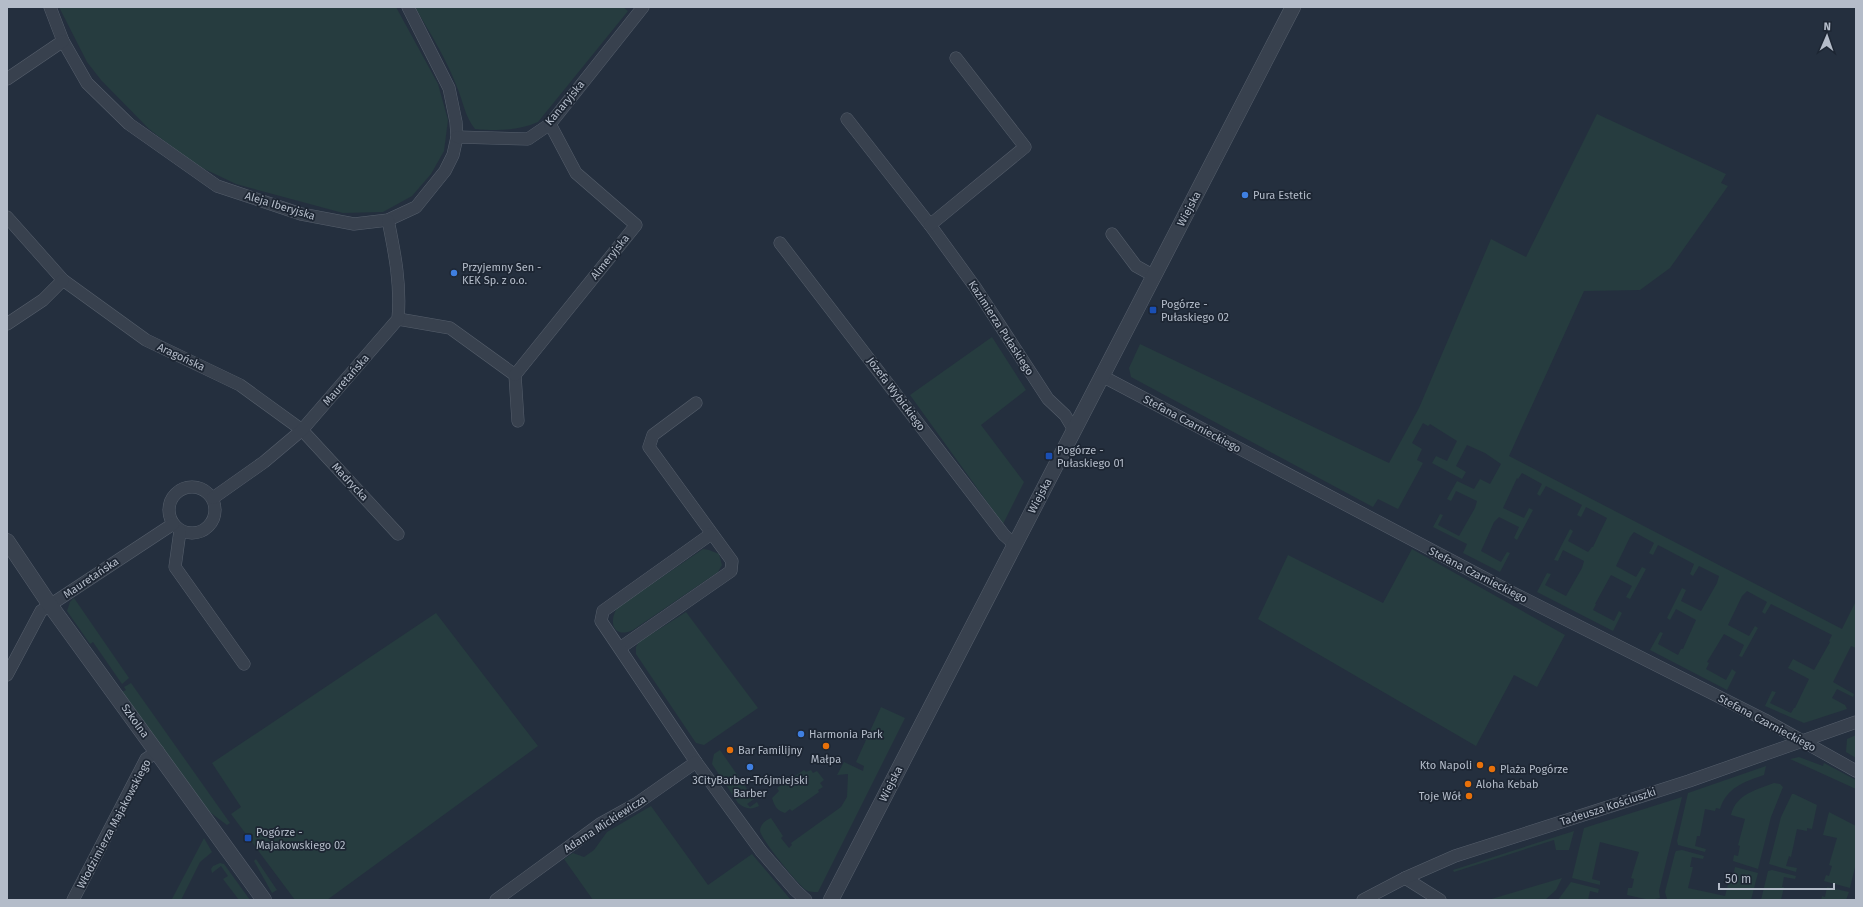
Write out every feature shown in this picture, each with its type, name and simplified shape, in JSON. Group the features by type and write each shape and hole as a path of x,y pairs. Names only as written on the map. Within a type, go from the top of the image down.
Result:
{"street":[{"name":"Aleja Iberyjska","path":"50,7 64,42 87,83 129,124 217,186 301,214 354,224 388,220 416,207 445,171 453,156 457,137 456,122 448,88 408,7"},
{"name":"Kanaryjska","path":"457,137 528,140 550,124 643,7"},
{"name":"Wiejska","path":"831,900 1014,544 1294,7"},
{"path":"7,79 64,42"},
{"path":"930,225 1025,147 956,58"},
{"name":"Kazimierza Pułaskiego","path":"847,119 930,225 975,287 1048,398 1065,415 1074,430"},
{"name":"Almeryjska","path":"514,375 636,225 576,173 550,124"},
{"name":"Aragońska","path":"7,217 63,280 146,340 240,385 302,430"},
{"path":"388,220 399,274 400,302 398,319 450,328 514,375 518,421"},
{"path":"1112,234 1136,266 1154,276"},
{"name":"Józefa Wybickiego","path":"780,243 1004,535 1014,544"},
{"path":"7,324 43,300 63,280"},
{"name":"Mauretańska","path":"213,498 264,462 302,430 398,319"},
{"name":"Stefana Czarnieckiego","path":"1102,376 1452,562 1765,720 1856,771"},
{"path":"620,648 731,571 732,561 649,447 654,435 696,403"},
{"name":"Madrycka","path":"302,430 398,534"},
{"path":"177,527 191,534 200,533 208,528 214,519 216,509 213,498 205,490 194,486 184,488 177,492 170,503 169,513 177,527 175,567 244,664"},
{"name":"Mauretańska","path":"7,675 41,611 177,527"},
{"path":"711,534 603,611 601,621 696,762 761,851 795,890 806,900"},
{"name":"Szkolna","path":"7,542 50,605 158,751 264,900"},
{"name":"Tadeusza Kościuszki","path":"1363,900 1405,878 1455,856 1681,783 1856,722"},
{"name":"Włodzimierza Majakowskiego","path":"73,900 146,759 158,751"},
{"name":"Adama Mickiewicza","path":"496,900 600,824 636,804 696,762"},
{"path":"1405,878 1440,900"}],"green space":[{"path":"59,7 396,7 438,84 448,120 444,151 431,174 412,196 383,212 343,213 236,184 194,164 149,129 101,80 87,62"},
{"path":"415,7 623,7 628,11 538,122 515,129 492,130 475,129 466,114 453,76 438,46"},
{"path":"1597,114 1726,174 1721,183 1728,186 1670,268 1640,290 1584,291 1509,456 1842,629 1856,601 1856,648 1851,646 1833,682 1854,694 1853,697 1837,689 1832,698 1845,705 1847,709 1804,723 1765,706 1772,691 1776,692 1770,703 1791,713 1809,679 1788,668 1793,659 1814,670 1830,642 1829,641 1832,635 1771,604 1765,614 1762,612 1767,602 1747,591 1742,596 1728,625 1749,636 1755,626 1758,628 1742,657 1739,656 1744,645 1724,634 1707,662 1709,663 1706,669 1726,680 1732,669 1736,672 1727,690 1650,650 1660,632 1663,633 1658,644 1678,655 1681,649 1683,649 1696,620 1676,609 1670,620 1667,618 1682,588 1686,590 1681,601 1701,611 1717,583 1719,576 1699,566 1693,576 1690,574 1694,564 1658,545 1653,555 1649,553 1654,543 1634,532 1616,566 1636,577 1642,567 1646,569 1630,599 1626,597 1632,586 1611,575 1593,610 1614,621 1619,611 1622,613 1613,631 1537,592 1547,573 1551,574 1545,585 1566,596 1582,568 1584,561 1563,550 1558,561 1554,560 1570,529 1573,531 1568,541 1588,552 1593,547 1607,518 1586,507 1581,517 1577,515 1582,505 1546,486 1540,496 1537,494 1542,484 1522,473 1518,479 1517,478 1503,508 1524,518 1529,508 1533,510 1517,540 1514,538 1519,527 1499,517 1494,522 1481,551 1501,562 1507,552 1510,553 1500,572 1463,553 1467,544 1433,527 1440,514 1443,515 1438,525 1459,536 1475,508 1477,501 1456,491 1451,501 1447,499 1457,481 1474,489 1480,479 1490,484 1501,464 1485,453 1467,445 1456,466 1466,472 1462,479 1432,463 1436,456 1447,461 1457,441 1430,424 1428,426 1423,423 1412,443 1422,449 1417,460 1423,463 1398,509 1378,499 1373,507 1131,377 1129,368 1140,344 1389,463 1419,408 1491,239 1526,257"},
{"path":"992,337 1026,390 981,425 1024,482 1003,524 910,395"},
{"path":"703,549 719,554 722,565 718,572 633,630 621,632 614,628 613,619 617,608"},
{"path":"1412,549 1565,635 1537,687 1514,675 1476,746 1258,619 1288,555 1383,603"},
{"path":"74,598 129,678 122,684 93,642 90,644 67,611 70,602"},
{"path":"686,612 758,708 704,745 696,743 636,654 636,647 639,642"},
{"path":"436,613 538,746 327,900 295,900 231,814 241,807 212,763"},
{"path":"131,683 230,823 227,825 207,810 122,692 126,690 124,687"},
{"path":"881,707 905,718 818,892 807,891 780,862 762,836 760,831 761,827 765,821 771,818 783,836 781,838 789,848 792,845 791,843 841,807 847,797 848,774 837,775 844,762 863,771 864,766 856,762"},
{"path":"1856,735 1856,758 1846,752 1847,739"},
{"path":"720,750 754,799 747,804 750,807 757,802 759,806 748,808 743,807 738,803 712,764 714,754"},
{"path":"1799,757 1823,766 1824,763 1856,780 1856,789 1790,759"},
{"path":"1766,766 1764,775 1743,783 1732,790 1727,795 1720,809 1716,808 1715,811 1705,809 1700,836 1697,836 1695,846 1706,849 1705,852 1678,845 1677,841 1688,793"},
{"path":"804,770 806,772 811,770 813,773 817,771 824,780 820,783 823,787 818,790 819,792 792,811 790,809 785,813 780,811 772,798 779,791 777,788"},
{"path":"1774,783 1780,784 1783,787 1771,817 1758,869 1733,861 1734,855 1738,856 1740,846 1738,845 1745,819 1731,815 1737,802 1742,797"},
{"path":"1792,794 1817,805 1812,829 1807,828 1807,831 1797,829 1791,857 1789,856 1786,866 1797,868 1796,872 1769,864 1781,817"},
{"path":"1682,797 1659,891 1660,898 1650,900 1627,895 1628,888 1632,888 1634,879 1631,878 1639,852 1600,842 1592,879 1600,881 1600,885 1572,878 1584,828"},
{"path":"651,806 708,885 752,854 791,900 593,900 564,859 573,853 584,857 594,850 607,832"},
{"path":"1829,812 1856,826 1856,863 1850,888 1824,881 1826,875 1829,876 1832,866 1829,865 1837,838 1823,835"},
{"path":"1574,831 1569,850 1556,850 1554,840 1454,872 1453,870"},
{"path":"204,838 212,852 200,862 181,900 170,900 172,899"},
{"path":"1682,850 1704,856 1703,859 1692,857 1690,867 1693,867 1688,888 1725,896 1730,876 1733,877 1735,867 1758,873 1751,900 1667,899 1665,892 1675,853 1676,851"},
{"path":"256,859 277,890 272,893 254,861"},
{"path":"220,863 224,864 250,900 239,900 223,879 228,876 221,866 212,873 211,869 213,866"},
{"path":"1772,870 1796,876 1795,879 1784,877 1782,887 1784,887 1781,900 1761,900 1768,871"},
{"path":"1562,878 1556,890 1545,900 1488,900"},
{"path":"1571,882 1599,889 1598,893 1590,891 1588,900 1558,900"},
{"path":"1827,887 1849,892 1846,900 1821,900 1822,896 1825,897"}],"place":[{"name":"Pura Estetic","path":"1245,195"},
{"name":"Przyjemny Sen - KEK Sp. z o.o.","path":"454,273"},
{"name":"Pogórze - Pułaskiego 02","path":"1153,310"},
{"name":"Pogórze - Pułaskiego 01","path":"1049,456"},
{"name":"Harmonia Park","path":"801,734"},
{"name":"Małpa","path":"826,746"},
{"name":"Bar Familijny","path":"730,750"},
{"name":"Kto Napoli","path":"1480,765"},
{"name":"3CityBarber-Trójmiejski Barber","path":"750,767"},
{"name":"Plaża Pogórze","path":"1492,769"},
{"name":"Aloha Kebab","path":"1468,784"},
{"name":"Toje Wół","path":"1469,796"},
{"name":"Pogórze - Majakowskiego 02","path":"248,838"}]}
